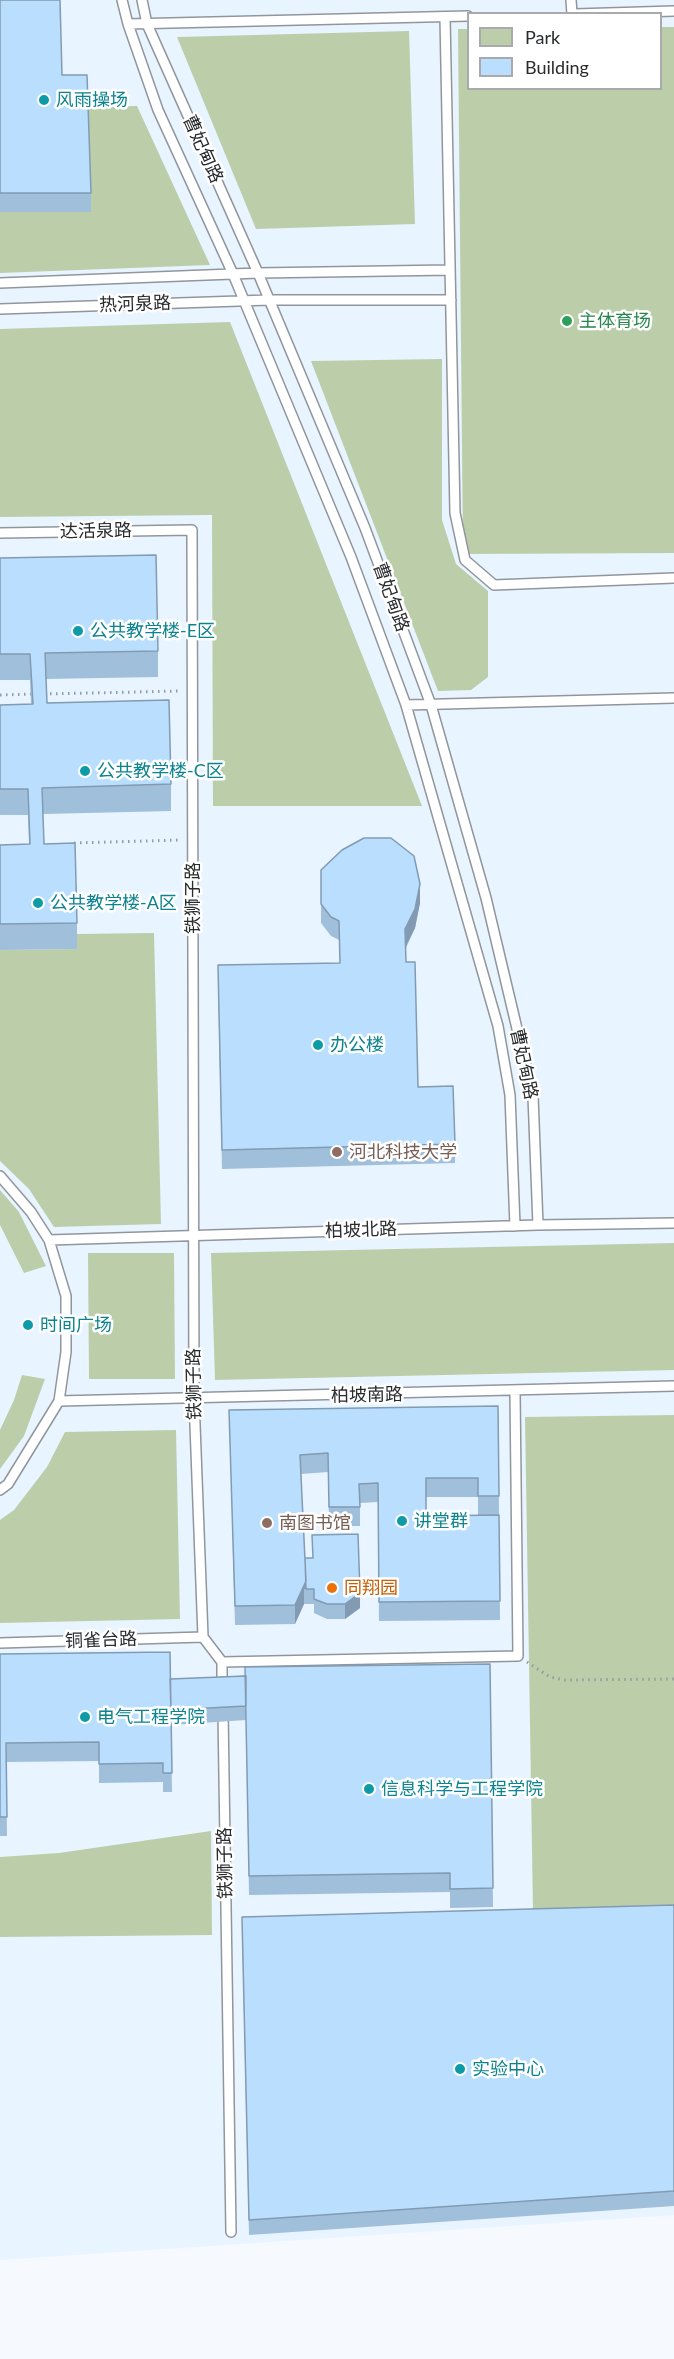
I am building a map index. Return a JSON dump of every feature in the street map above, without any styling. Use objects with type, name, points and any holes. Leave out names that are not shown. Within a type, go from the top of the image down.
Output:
[{"type":"lane","name":"曹妃甸路","points":[[122,0],[158,110],[233,274],[351,557],[406,705],[498,1026],[510,1095],[515,1226]]},
{"type":"lane","name":"曹妃甸路","points":[[142,0],[147,24],[258,273],[365,528],[431,705],[486,898],[533,1096],[538,1225]]},
{"type":"lane","points":[[640,12],[674,11]]},
{"type":"lane","points":[[128,24],[467,16]]},
{"type":"lane","points":[[445,17],[455,513],[465,560],[494,585],[674,578]]},
{"type":"lane","name":"热河泉路","points":[[0,283],[258,273],[450,270]]},
{"type":"lane","name":"热河泉路","points":[[0,309],[269,300],[451,300]]},
{"type":"lane","name":"达活泉路","points":[[0,533],[192,530]]},
{"type":"lane","name":"铁狮子路","points":[[192,530],[194,1398],[203,1636]]},
{"type":"lane","points":[[406,705],[674,698]]},
{"type":"lane","points":[[0,1176],[31,1212],[49,1240],[66,1296],[66,1352],[59,1401],[8,1484],[0,1490]]},
{"type":"lane","name":"柏坡北路","points":[[49,1240],[674,1223]]},
{"type":"lane","name":"柏坡南路","points":[[59,1401],[515,1392],[674,1386]]},
{"type":"lane","points":[[203,1636],[222,1662],[518,1656],[515,1392]]},
{"type":"lane","name":"铜雀台路","points":[[0,1643],[203,1636]]},
{"type":"lane","name":"铁狮子路","points":[[222,1662],[231,2232]]},
{"type":"path","points":[[0,694],[192,691]]},
{"type":"path","points":[[68,844],[193,840]]},
{"type":"path","points":[[518,1656],[550,1677],[565,1680],[674,1678]]},
{"type":"shaded area","name":"河北科技大学","points":[[0,0],[674,0],[674,2215],[0,2260]]},
{"type":"green space","name":"主体育场","points":[[662,27],[674,27],[674,553],[463,554],[458,29],[467,29],[467,90],[662,90]]},
{"type":"green space","points":[[409,31],[415,224],[256,229],[177,37]]},
{"type":"green space","points":[[137,106],[210,265],[0,273],[0,212],[91,212],[87,107]]},
{"type":"green space","points":[[230,322],[422,806],[213,806],[212,515],[0,517],[0,329]]},
{"type":"green space","points":[[442,359],[442,520],[456,564],[488,591],[488,677],[471,690],[438,691],[311,361]]},
{"type":"green space","points":[[154,933],[161,1224],[54,1227],[29,1189],[0,1161],[0,950],[77,949],[77,934]]},
{"type":"green space","points":[[0,1190],[19,1212],[46,1266],[24,1273],[0,1225]]},
{"type":"green space","points":[[674,1243],[674,1370],[215,1380],[211,1253]]},
{"type":"green space","points":[[88,1253],[174,1253],[175,1379],[89,1379]]},
{"type":"green space","points":[[22,1375],[45,1379],[24,1436],[0,1469],[0,1430],[14,1400]]},
{"type":"green space","points":[[674,1415],[674,1908],[533,1910],[525,1417]]},
{"type":"green space","points":[[176,1430],[180,1619],[0,1623],[0,1520],[14,1510],[47,1467],[65,1432]]},
{"type":"green space","points":[[211,1831],[212,1935],[0,1937],[0,1857],[59,1853]]},
{"type":"building","name":"风雨操场","points":[[0,0],[60,0],[62,75],[87,75],[91,193],[0,193]]},
{"type":"building","points":[[156,555],[158,651],[45,653],[47,703],[169,700],[171,784],[42,788],[44,844],[75,843],[77,923],[0,924],[0,845],[30,844],[28,789],[0,789],[0,705],[33,704],[30,654],[0,654],[0,558]]},
{"type":"building","name":"办公楼","points":[[364,838],[391,838],[414,856],[420,884],[415,909],[405,929],[406,962],[415,962],[418,1087],[453,1086],[455,1144],[222,1150],[218,965],[340,963],[339,921],[331,917],[321,904],[321,870],[342,850]]},
{"type":"building","points":[[498,1406],[499,1496],[478,1496],[478,1478],[426,1478],[426,1516],[499,1515],[500,1601],[379,1602],[378,1483],[359,1484],[360,1507],[329,1507],[328,1453],[300,1455],[306,1581],[295,1605],[235,1606],[229,1410]]},
{"type":"building","name":"同翔园","points":[[358,1534],[360,1593],[345,1604],[327,1604],[314,1599],[314,1589],[306,1589],[305,1558],[313,1558],[312,1535]]},
{"type":"building","name":"电气工程学院","points":[[170,1652],[172,1773],[163,1773],[163,1763],[99,1764],[99,1742],[6,1743],[7,1817],[0,1817],[0,1654]]},
{"type":"building","name":"信息科学与工程学院","points":[[490,1664],[493,1888],[450,1889],[450,1873],[249,1876],[245,1667]]},
{"type":"building","points":[[246,1676],[246,1706],[171,1710],[170,1679]]},
{"type":"building","name":"实验中心","points":[[674,1905],[674,2191],[249,2220],[242,1917]]},
{"type":"place","name":"风雨操场","points":[[44,100]]},
{"type":"place","name":"主体育场","points":[[567,321]]},
{"type":"place","name":"公共教学楼-E区","points":[[78,631]]},
{"type":"place","name":"公共教学楼-C区","points":[[85,771]]},
{"type":"place","name":"公共教学楼-A区","points":[[38,903]]},
{"type":"place","name":"办公楼","points":[[318,1045]]},
{"type":"place","name":"河北科技大学","points":[[337,1152]]},
{"type":"place","name":"时间广场","points":[[28,1325]]},
{"type":"place","name":"讲堂群","points":[[402,1521]]},
{"type":"place","name":"南图书馆","points":[[267,1523]]},
{"type":"place","name":"同翔园","points":[[332,1588]]},
{"type":"place","name":"电气工程学院","points":[[85,1717]]},
{"type":"place","name":"信息科学与工程学院","points":[[369,1789]]},
{"type":"place","name":"实验中心","points":[[460,2069]]}]
